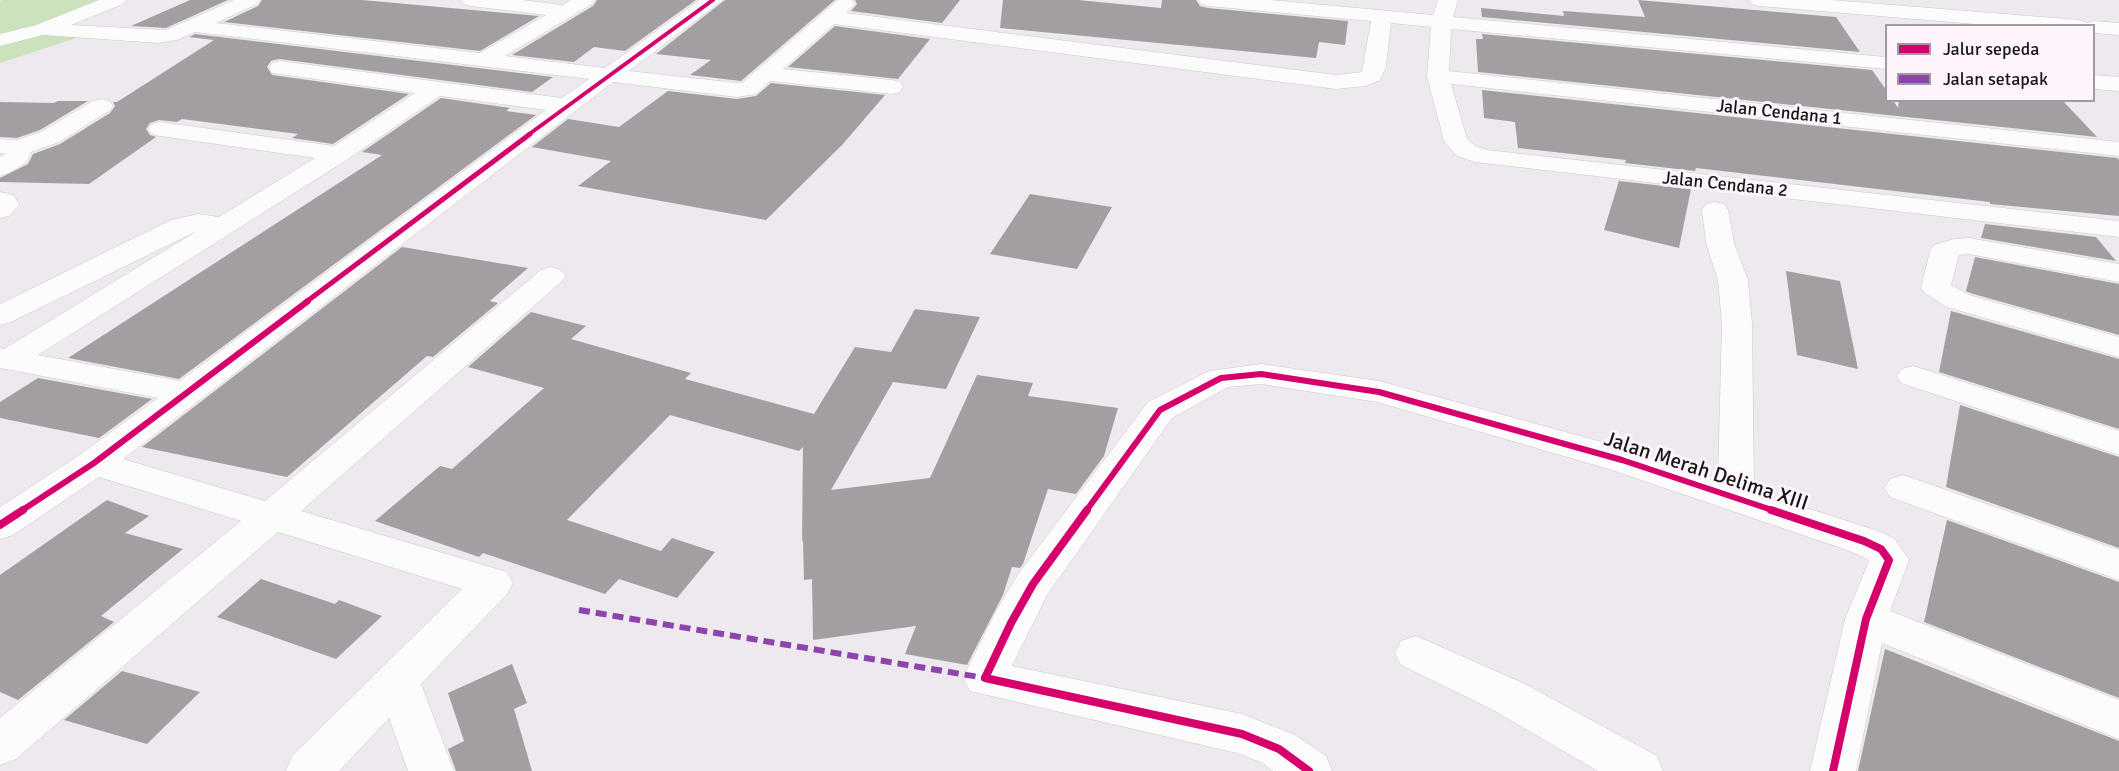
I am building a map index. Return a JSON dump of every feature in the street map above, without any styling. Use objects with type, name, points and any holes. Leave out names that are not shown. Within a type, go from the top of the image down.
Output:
[{"type":"street","points":[[0,40],[43,29],[116,0]]},
{"type":"street","points":[[43,29],[170,36],[250,0]]},
{"type":"street","points":[[471,0],[567,11]]},
{"type":"street","points":[[486,59],[585,0]]},
{"type":"street","points":[[0,525],[94,463],[566,106],[713,0]]},
{"type":"street","points":[[1208,0],[1382,16],[1412,9],[1441,22],[1880,63]]},
{"type":"street","name":"Jalan Cendana 2","points":[[1448,0],[1441,22],[1438,76],[1456,141],[1466,151],[1484,157],[2119,229]]},
{"type":"street","points":[[1760,0],[1873,9],[1934,7],[2086,21],[2119,29]]},
{"type":"street","points":[[1834,6],[1848,25]]},
{"type":"street","points":[[1873,9],[1885,24]]},
{"type":"street","points":[[191,26],[611,73],[737,90],[748,89],[837,10],[1335,82],[1366,79],[1372,75],[1382,16]]},
{"type":"street","points":[[1861,44],[1880,63]]},
{"type":"street","points":[[280,68],[566,106]]},
{"type":"street","points":[[764,74],[892,87]]},
{"type":"street","name":"Jalan Cendana 1","points":[[1438,76],[2119,149]]},
{"type":"street","points":[[2095,82],[2119,84]]},
{"type":"street","points":[[5,358],[339,154],[435,89]]},
{"type":"street","points":[[0,168],[18,157],[10,147],[50,137],[101,106]]},
{"type":"street","points":[[160,129],[339,154]]},
{"type":"street","points":[[0,200],[5,201],[6,205],[0,210]]},
{"type":"street","points":[[1714,210],[1720,243],[1734,280],[1737,324],[1736,499]]},
{"type":"street","points":[[0,316],[181,226],[199,222],[225,224]]},
{"type":"street","points":[[2119,273],[1970,246],[1954,247],[1944,251],[1936,288],[1958,301],[2119,347]]},
{"type":"street","points":[[0,745],[272,516],[551,276]]},
{"type":"street","points":[[5,358],[187,393]]},
{"type":"street","name":"Jalan Merah Delima XIII","points":[[1309,771],[1279,749],[1242,734],[985,678],[1011,623],[1033,584],[1160,410],[1221,378],[1261,374],[1379,392],[1622,460],[1864,541],[1881,549],[1889,560],[1866,619],[1833,771]]},
{"type":"street","points":[[1912,376],[2119,443]]},
{"type":"street","points":[[94,463],[493,583],[309,771]]},
{"type":"street","points":[[1903,488],[2119,565]]},
{"type":"street","points":[[1866,619],[2119,720]]},
{"type":"street","points":[[1416,653],[1509,697],[1640,771]]},
{"type":"street","points":[[398,680],[431,771]]},
{"type":"green space","points":[[116,0],[45,28],[92,33],[0,63],[0,1]]},
{"type":"building","points":[[190,0],[228,0],[166,28],[131,26]]},
{"type":"building","points":[[262,0],[362,0],[539,16],[480,51],[224,22],[258,6]]},
{"type":"building","points":[[597,0],[696,0],[625,51],[594,47],[574,62],[512,55],[593,6]]},
{"type":"building","points":[[725,0],[835,0],[741,81],[690,75],[711,60],[656,54]]},
{"type":"building","points":[[855,0],[960,0],[942,23],[851,11],[857,4]]},
{"type":"building","points":[[1003,0],[1078,0],[1161,8],[1162,0],[1196,0],[1200,6],[1208,8],[1348,21],[1345,45],[1319,42],[1316,58],[1000,28]]},
{"type":"building","points":[[1638,0],[1836,17],[1860,52],[1482,17],[1481,8],[1564,16],[1563,11],[1645,17]]},
{"type":"building","points":[[835,26],[930,39],[898,79],[788,67]]},
{"type":"building","points":[[195,34],[553,77],[532,92],[279,59],[271,61],[267,67],[272,75],[409,94],[333,144],[292,138],[298,134],[182,119],[177,122],[159,120],[150,123],[146,129],[150,135],[156,137],[89,184],[0,182],[0,178],[28,164],[33,154],[60,144],[110,113],[115,106],[113,102],[117,102],[214,40],[189,37]]},
{"type":"building","points":[[1482,34],[1872,70],[1885,88],[1885,102],[1894,102],[1898,108],[1899,102],[2064,102],[2097,137],[1478,72],[1476,39],[1483,39]]},
{"type":"building","points":[[771,83],[885,95],[843,144],[766,220],[578,186],[611,161],[532,147],[568,119],[619,127],[668,91],[737,99],[756,96]]},
{"type":"building","points":[[1482,90],[2117,158],[2119,160],[2119,216],[1990,204],[1990,202],[1696,168],[1695,171],[1625,163],[1626,160],[1518,148],[1515,122],[1484,118]]},
{"type":"building","points":[[441,98],[510,108],[506,111],[536,115],[179,379],[68,358],[382,155],[362,152]]},
{"type":"building","points":[[88,101],[40,130],[17,138],[0,137],[0,102],[54,103]]},
{"type":"building","points":[[1619,181],[1691,189],[1679,248],[1604,230]]},
{"type":"building","points":[[1030,194],[1112,207],[1077,269],[990,254]]},
{"type":"building","points":[[1985,224],[2096,237],[2116,261],[1981,238]]},
{"type":"building","points":[[402,247],[528,268],[490,301],[498,303],[433,357],[427,356],[287,477],[142,447]]},
{"type":"building","points":[[1975,257],[2119,284],[2119,335],[1966,291]]},
{"type":"building","points":[[1786,271],[1840,281],[1858,369],[1797,355]]},
{"type":"building","points":[[915,309],[980,317],[946,389],[893,382],[831,490],[930,478],[977,375],[1033,383],[1028,396],[1118,408],[1104,456],[1076,494],[1048,489],[1023,564],[1020,568],[1012,567],[1003,595],[967,665],[905,654],[916,626],[813,640],[812,579],[804,580],[803,539],[802,542],[803,447],[799,451],[670,415],[567,520],[661,551],[672,538],[715,552],[677,598],[619,579],[605,594],[483,553],[479,557],[375,521],[440,466],[452,469],[544,388],[468,367],[531,312],[586,326],[571,339],[691,373],[685,379],[814,414],[855,347],[891,352]]},
{"type":"building","points":[[1951,311],[2119,359],[2119,429],[1939,372]]},
{"type":"building","points":[[38,378],[152,399],[99,438],[0,418],[0,402]]},
{"type":"building","points":[[1960,405],[2119,457],[2119,548],[1946,487]]},
{"type":"building","points":[[107,500],[149,516],[125,533],[183,549],[101,616],[114,622],[18,700],[0,692],[0,575]]},
{"type":"building","points":[[1947,520],[2119,582],[2119,698],[1924,622]]},
{"type":"building","points":[[261,579],[335,604],[339,600],[382,616],[336,659],[217,617]]},
{"type":"building","points":[[1885,649],[2119,741],[2119,771],[1858,771]]},
{"type":"building","points":[[512,664],[527,703],[514,709],[532,771],[456,771],[448,749],[464,741],[448,693]]},
{"type":"building","points":[[122,671],[200,692],[147,744],[64,720]]},
{"type":"marked path","points":[[579,610],[985,678]]},
{"type":"cycle path","points":[[0,525],[94,463],[566,106],[713,0]]},
{"type":"cycle path","points":[[1309,771],[1279,749],[1242,734],[985,678],[1011,623],[1033,584],[1160,410],[1221,378],[1261,374],[1379,392],[1622,460],[1864,541],[1881,549],[1889,560],[1866,619],[1833,771]]}]
